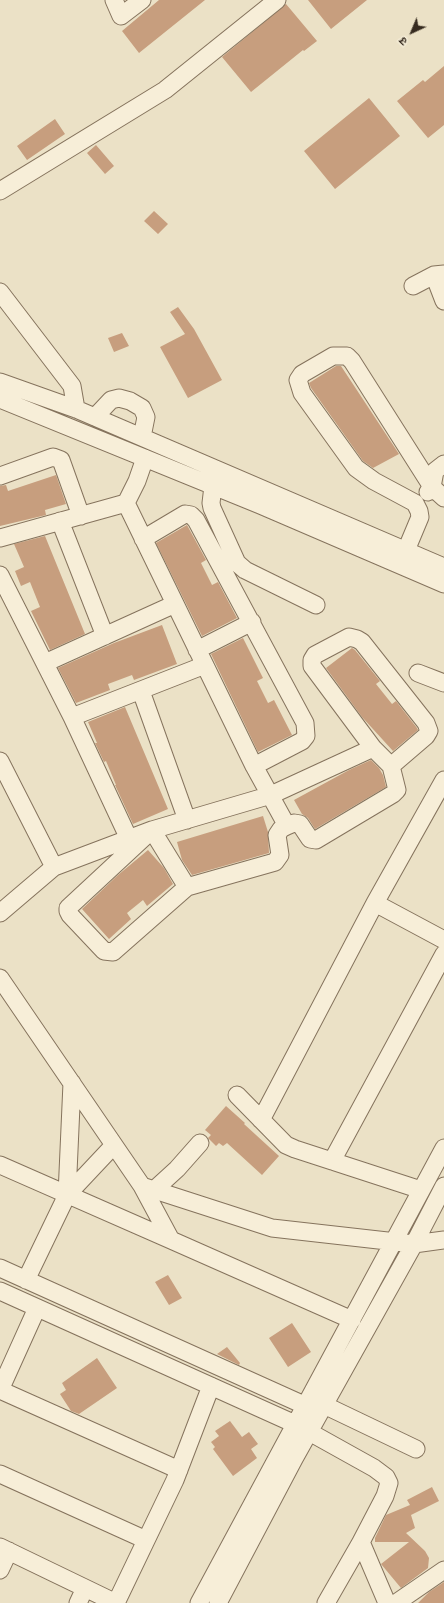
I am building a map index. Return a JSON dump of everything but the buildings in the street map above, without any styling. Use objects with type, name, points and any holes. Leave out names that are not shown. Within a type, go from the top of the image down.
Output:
[{"type":"street","points":[[114,0],[122,16],[142,0]]},
{"type":"street","points":[[0,191],[165,90],[256,7],[277,0]]},
{"type":"street","points":[[413,286],[439,274],[444,301]]},
{"type":"street","points":[[0,292],[72,386],[76,409]]},
{"type":"street","points":[[404,558],[420,517],[420,511],[415,503],[374,481],[356,468],[302,393],[298,380],[302,374],[333,356],[347,356],[352,361],[438,492]]},
{"type":"street","points":[[0,382],[76,409],[142,437],[404,558],[444,584]]},
{"type":"street","points":[[95,417],[111,400],[118,398],[130,401],[142,408],[146,417],[142,437]]},
{"type":"street","points":[[0,399],[213,486],[404,558],[444,567]]},
{"type":"street","points":[[0,476],[53,457],[61,460],[81,516]]},
{"type":"street","points":[[0,538],[126,503],[137,481],[145,458]]},
{"type":"street","points":[[438,492],[435,471],[444,464]]},
{"type":"street","points":[[213,486],[211,503],[212,508],[237,563],[244,570],[316,605]]},
{"type":"street","points":[[416,506],[438,492]]},
{"type":"street","points":[[126,503],[142,539],[254,766],[287,826]]},
{"type":"street","points":[[142,539],[185,514],[196,520],[252,622],[305,724],[306,736],[302,741],[254,766]]},
{"type":"street","points":[[60,521],[105,636]]},
{"type":"street","points":[[0,575],[72,717],[129,839]]},
{"type":"street","points":[[45,663],[175,604]]},
{"type":"street","points":[[197,650],[252,622]]},
{"type":"street","points":[[152,830],[68,908],[70,915],[104,952],[113,952],[187,887],[275,862],[280,855],[277,835],[281,829],[294,822],[300,824],[310,839],[316,840],[393,794],[397,786],[392,766],[373,748],[312,666],[312,660],[315,655],[349,637],[362,642],[426,723],[429,731],[426,736],[392,766]]},
{"type":"street","points":[[72,717],[205,665]]},
{"type":"street","points":[[418,673],[444,684]]},
{"type":"street","points":[[141,691],[187,820]]},
{"type":"street","points":[[0,913],[54,867],[152,830],[271,796],[373,748]]},
{"type":"street","points":[[0,761],[54,867]]},
{"type":"street","points":[[261,1120],[375,903],[444,780]]},
{"type":"street","points":[[152,830],[187,887]]},
{"type":"street","points":[[375,903],[444,940]]},
{"type":"street","points":[[332,1161],[444,954]]},
{"type":"street","points":[[0,978],[114,1144],[148,1188],[171,1240]]},
{"type":"street","points":[[67,1195],[72,1083]]},
{"type":"street","points":[[237,1095],[286,1145],[422,1190]]},
{"type":"street","points":[[148,1188],[177,1169],[200,1143]]},
{"type":"street","points":[[26,1280],[67,1195],[114,1144]]},
{"type":"street","points":[[316,1407],[352,1320],[444,1148]]},
{"type":"street","points":[[0,1165],[352,1320]]},
{"type":"street","points":[[199,1603],[302,1428],[414,1244],[444,1186]]},
{"type":"street","points":[[148,1188],[272,1228],[414,1244],[444,1240]]},
{"type":"street","points":[[0,1268],[316,1407],[416,1449]]},
{"type":"street","points":[[0,1291],[302,1428],[374,1468],[386,1477],[389,1483],[385,1496],[326,1603]]},
{"type":"street","points":[[37,1308],[0,1390],[179,1470]]},
{"type":"street","points":[[0,1570],[4,1549],[116,1603],[179,1470],[211,1386]]},
{"type":"street","points":[[218,1603],[302,1428]]},
{"type":"street","points":[[0,1474],[146,1540]]},
{"type":"street","points":[[361,1542],[397,1602],[444,1570]]},
{"type":"street","points":[[78,1603],[85,1588]]}]
